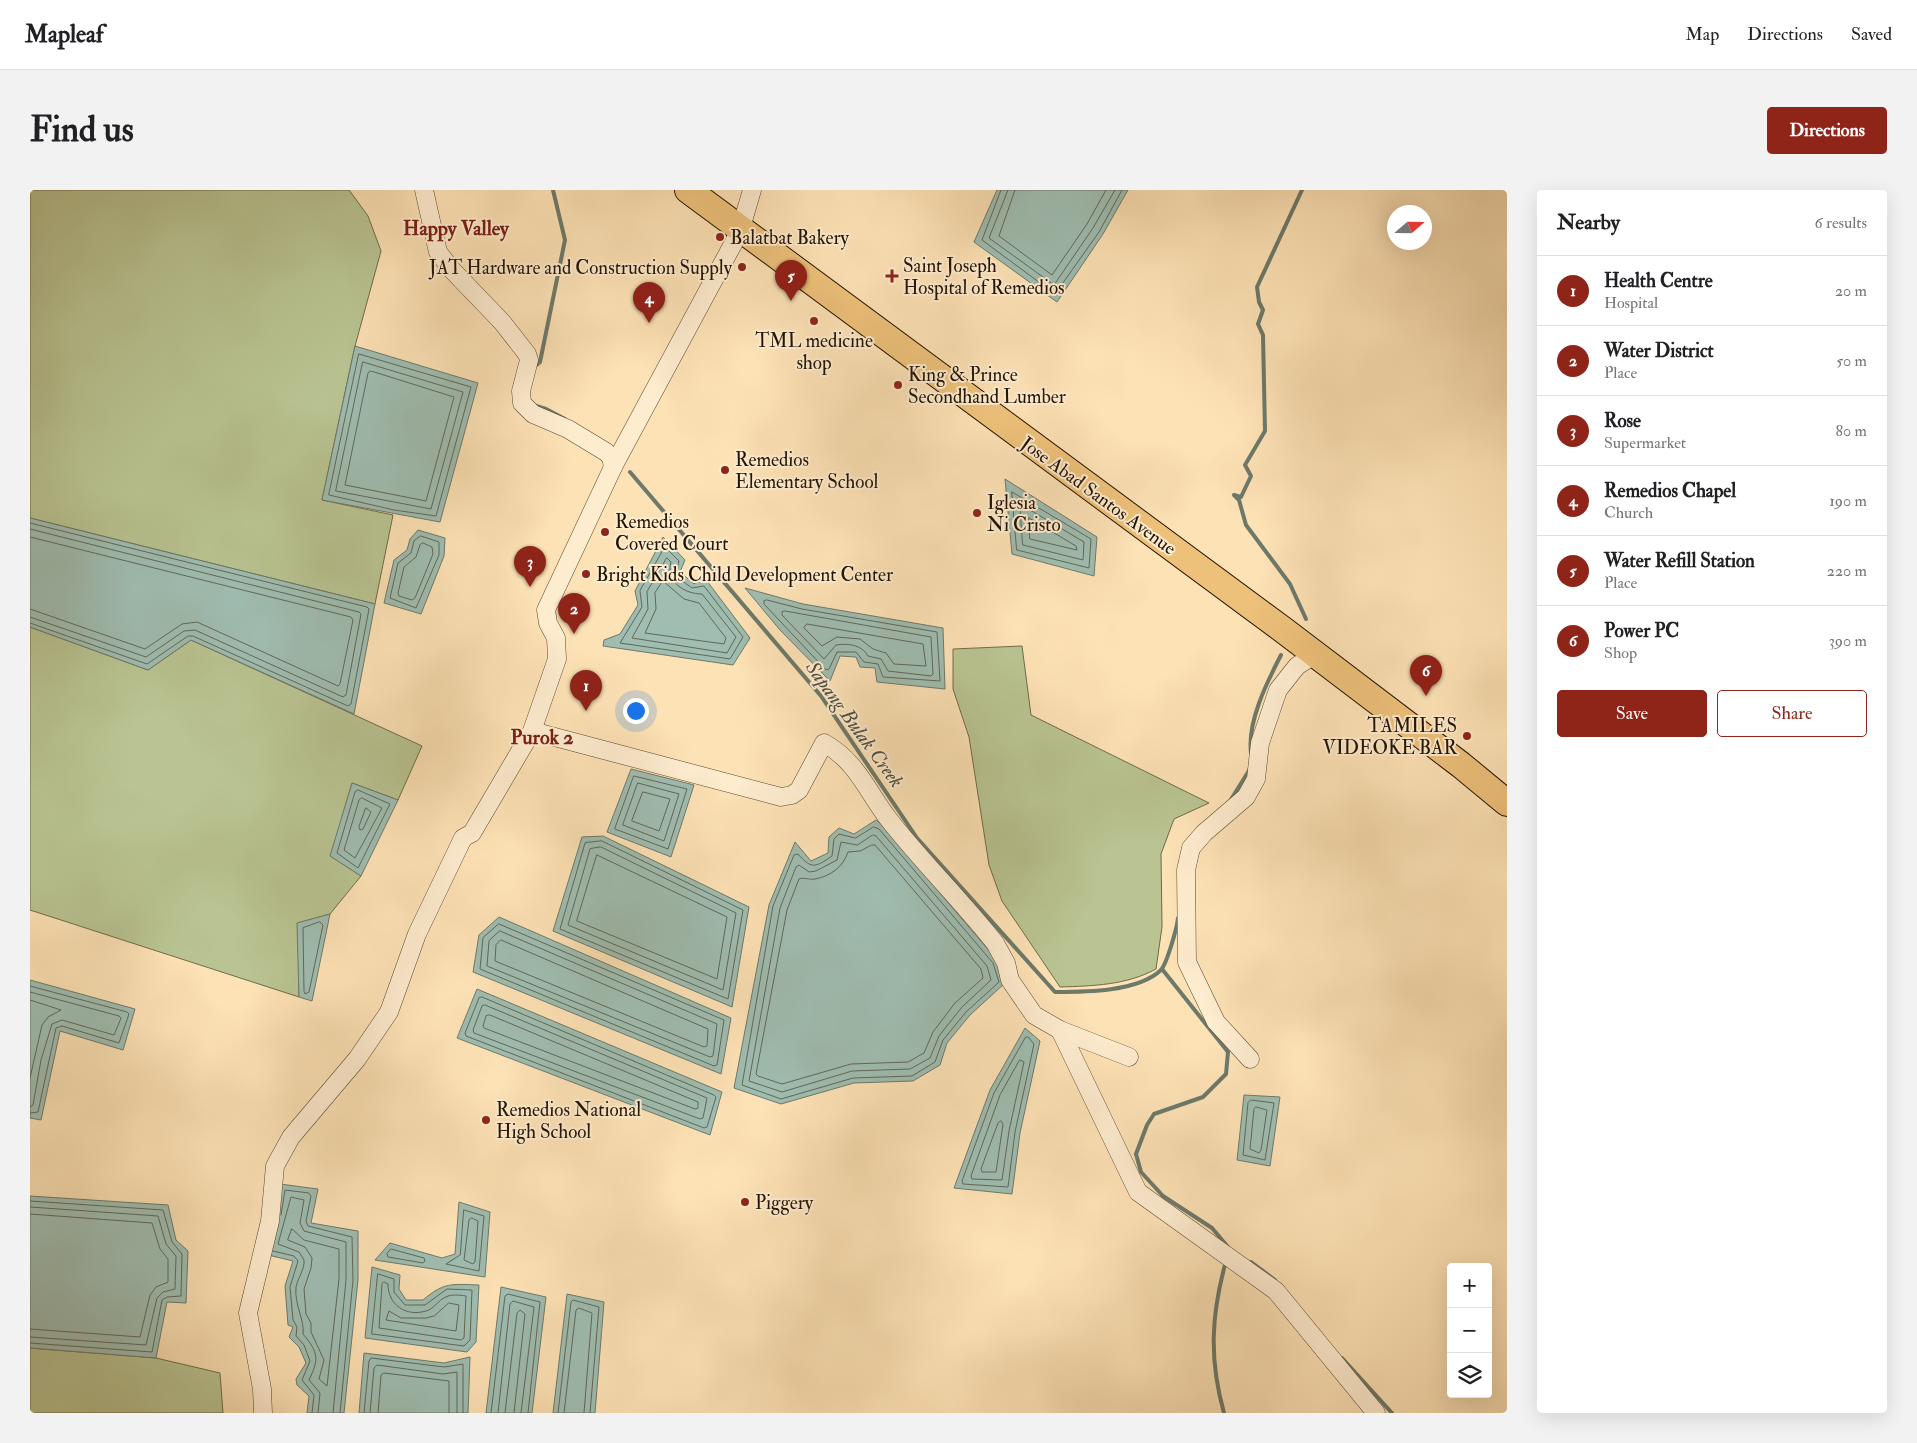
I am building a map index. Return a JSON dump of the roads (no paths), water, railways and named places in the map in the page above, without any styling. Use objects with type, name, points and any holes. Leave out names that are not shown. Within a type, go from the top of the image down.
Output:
[{"type":"highway","name":"Jose Abad Santos Avenue","points":[[688,190],[740,231],[1461,765],[1507,803]]},
{"type":"street","points":[[424,190],[438,252],[452,270],[502,322],[527,354],[529,360],[521,391],[522,403],[533,414],[568,429],[606,452],[611,457],[613,467]]},
{"type":"street","points":[[263,1413],[262,1389],[248,1313],[270,1221],[275,1166],[291,1137],[357,1059],[389,1012],[417,934],[463,838],[472,833],[532,731],[558,651],[546,610],[613,467],[740,231],[752,190]]},
{"type":"street","points":[[1250,1059],[1216,1022],[1187,962],[1186,870],[1191,848],[1204,833],[1246,797],[1256,779],[1260,742],[1278,690],[1297,666],[1314,655]]},
{"type":"street","points":[[532,731],[781,797],[792,795],[799,790],[824,743],[840,752],[871,790],[889,820],[995,943],[1006,963],[1010,980],[1034,1015],[1060,1030],[1129,1057]]},
{"type":"street","points":[[1060,1030],[1138,1192],[1276,1291],[1376,1413]]},
{"type":"water","points":[[997,190],[1128,190],[1103,234],[1057,302],[974,242]]},
{"type":"water","points":[[355,346],[478,383],[440,522],[322,500]]},
{"type":"water","points":[[1005,479],[1097,537],[1094,576],[1012,554]]},
{"type":"water","points":[[30,518],[375,604],[354,714],[191,640],[148,670],[30,627]]},
{"type":"water","points":[[418,530],[445,538],[444,556],[421,614],[384,603],[394,560],[407,550],[410,539]]},
{"type":"water","points":[[663,537],[685,560],[680,572],[694,584],[704,577],[750,638],[733,665],[603,646],[604,640],[620,634],[638,605],[635,591]]},
{"type":"water","points":[[745,588],[803,604],[943,628],[945,689],[877,682],[875,668],[860,667],[856,657],[840,656],[830,681],[780,630]]},
{"type":"water","points":[[631,769],[694,785],[671,857],[607,832]]},
{"type":"water","points":[[352,783],[398,800],[361,876],[330,856]]},
{"type":"water","points":[[876,820],[997,960],[1005,983],[970,1015],[947,1043],[940,1065],[913,1081],[854,1083],[781,1104],[734,1088],[769,905],[795,842],[811,861],[828,853],[829,837],[839,828],[854,834]]},
{"type":"water","points":[[603,836],[749,907],[732,1007],[553,931],[582,837]]},
{"type":"water","points":[[330,914],[312,1001],[299,997],[297,923]]},
{"type":"water","points":[[499,917],[731,1018],[721,1074],[473,972],[479,935]]},
{"type":"water","points":[[30,980],[135,1009],[123,1050],[60,1031],[41,1120],[30,1118]]},
{"type":"water","points":[[477,989],[722,1092],[710,1135],[457,1038]]},
{"type":"water","points":[[1025,1028],[1040,1041],[1020,1133],[1012,1194],[954,1188],[990,1090]]},
{"type":"water","points":[[1244,1095],[1280,1097],[1270,1166],[1237,1160]]},
{"type":"water","points":[[280,1184],[318,1189],[311,1223],[358,1231],[358,1280],[344,1413],[307,1413],[309,1396],[297,1385],[296,1379],[306,1363],[299,1347],[289,1337],[293,1327],[288,1325],[285,1286],[293,1261],[264,1254]]},
{"type":"water","points":[[30,1196],[168,1205],[176,1240],[188,1251],[186,1303],[167,1302],[156,1358],[30,1348]]},
{"type":"water","points":[[459,1202],[490,1212],[485,1277],[375,1260],[390,1243],[442,1258],[455,1254]]},
{"type":"water","points":[[372,1267],[400,1275],[399,1289],[406,1300],[423,1300],[430,1294],[449,1285],[479,1285],[476,1342],[467,1352],[365,1338]]},
{"type":"water","points":[[501,1287],[546,1297],[532,1413],[486,1413]]},
{"type":"water","points":[[567,1294],[604,1302],[595,1413],[553,1413]]},
{"type":"water","points":[[364,1353],[444,1363],[470,1357],[468,1413],[359,1413]]},
{"type":"waterway","name":"Sapang Bulak Creek","points":[[533,368],[540,362],[565,240],[553,190]]},
{"type":"waterway","points":[[1302,190],[1257,287],[1259,302],[1263,310],[1258,324],[1263,335],[1265,431],[1245,465],[1251,476],[1241,497],[1234,495],[1239,500],[1246,525],[1290,584],[1306,619]]},
{"type":"waterway","name":"Sapang Bulak Creek","points":[[533,405],[546,409],[565,419]]},
{"type":"waterway","name":"Sapang Bulak Creek","points":[[630,472],[821,696],[917,838],[1055,992],[1081,992],[1125,987],[1151,977],[1161,970],[1166,960],[1178,918]]},
{"type":"waterway","points":[[1251,753],[1252,728],[1255,715],[1264,690],[1281,655]]},
{"type":"waterway","points":[[1230,801],[1250,769]]},
{"type":"waterway","points":[[1162,969],[1228,1052],[1226,1074],[1203,1097],[1154,1114],[1147,1125],[1136,1154],[1141,1172],[1163,1196],[1212,1228],[1228,1247]]},
{"type":"waterway","points":[[1224,1413],[1216,1374],[1214,1337],[1217,1300],[1226,1261]]},
{"type":"waterway","points":[[1251,1262],[1275,1280]]},
{"type":"waterway","points":[[1342,1358],[1392,1413]]},
{"type":"place","name":"Balatbat Bakery","points":[[720,237]]},
{"type":"place","name":"JAT Hardware and Construction Supply","points":[[742,267]]},
{"type":"place","name":"Saint Joseph Hospital of Remedios","points":[[892,276]]},
{"type":"place","name":"Water Refill Station","points":[[791,301]]},
{"type":"place","name":"TML medicine shop","points":[[814,321]]},
{"type":"place","name":"Remedios Chapel","points":[[649,323]]},
{"type":"place","name":"King & Prince Secondhand Lumber","points":[[898,385]]},
{"type":"place","name":"Remedios Elementary School","points":[[725,470]]},
{"type":"place","name":"Iglesia Ni Cristo","points":[[977,513]]},
{"type":"place","name":"Remedios Covered Court","points":[[605,532]]},
{"type":"place","name":"Bright Kids Child Development Center","points":[[586,574]]},
{"type":"place","name":"Rose","points":[[530,587]]},
{"type":"place","name":"Water District","points":[[574,634]]},
{"type":"place","name":"Power PC","points":[[1426,696]]},
{"type":"place","name":"Health Centre","points":[[586,711]]},
{"type":"place","name":"TAMILES VIDEOKE BAR","points":[[1467,736]]},
{"type":"place","name":"Remedios National High School","points":[[486,1120]]},
{"type":"place","name":"Piggery","points":[[745,1202]]},
{"type":"district","name":"Happy Valley","points":[[456,228]]},
{"type":"district","name":"Purok 2","points":[[542,737]]}]
